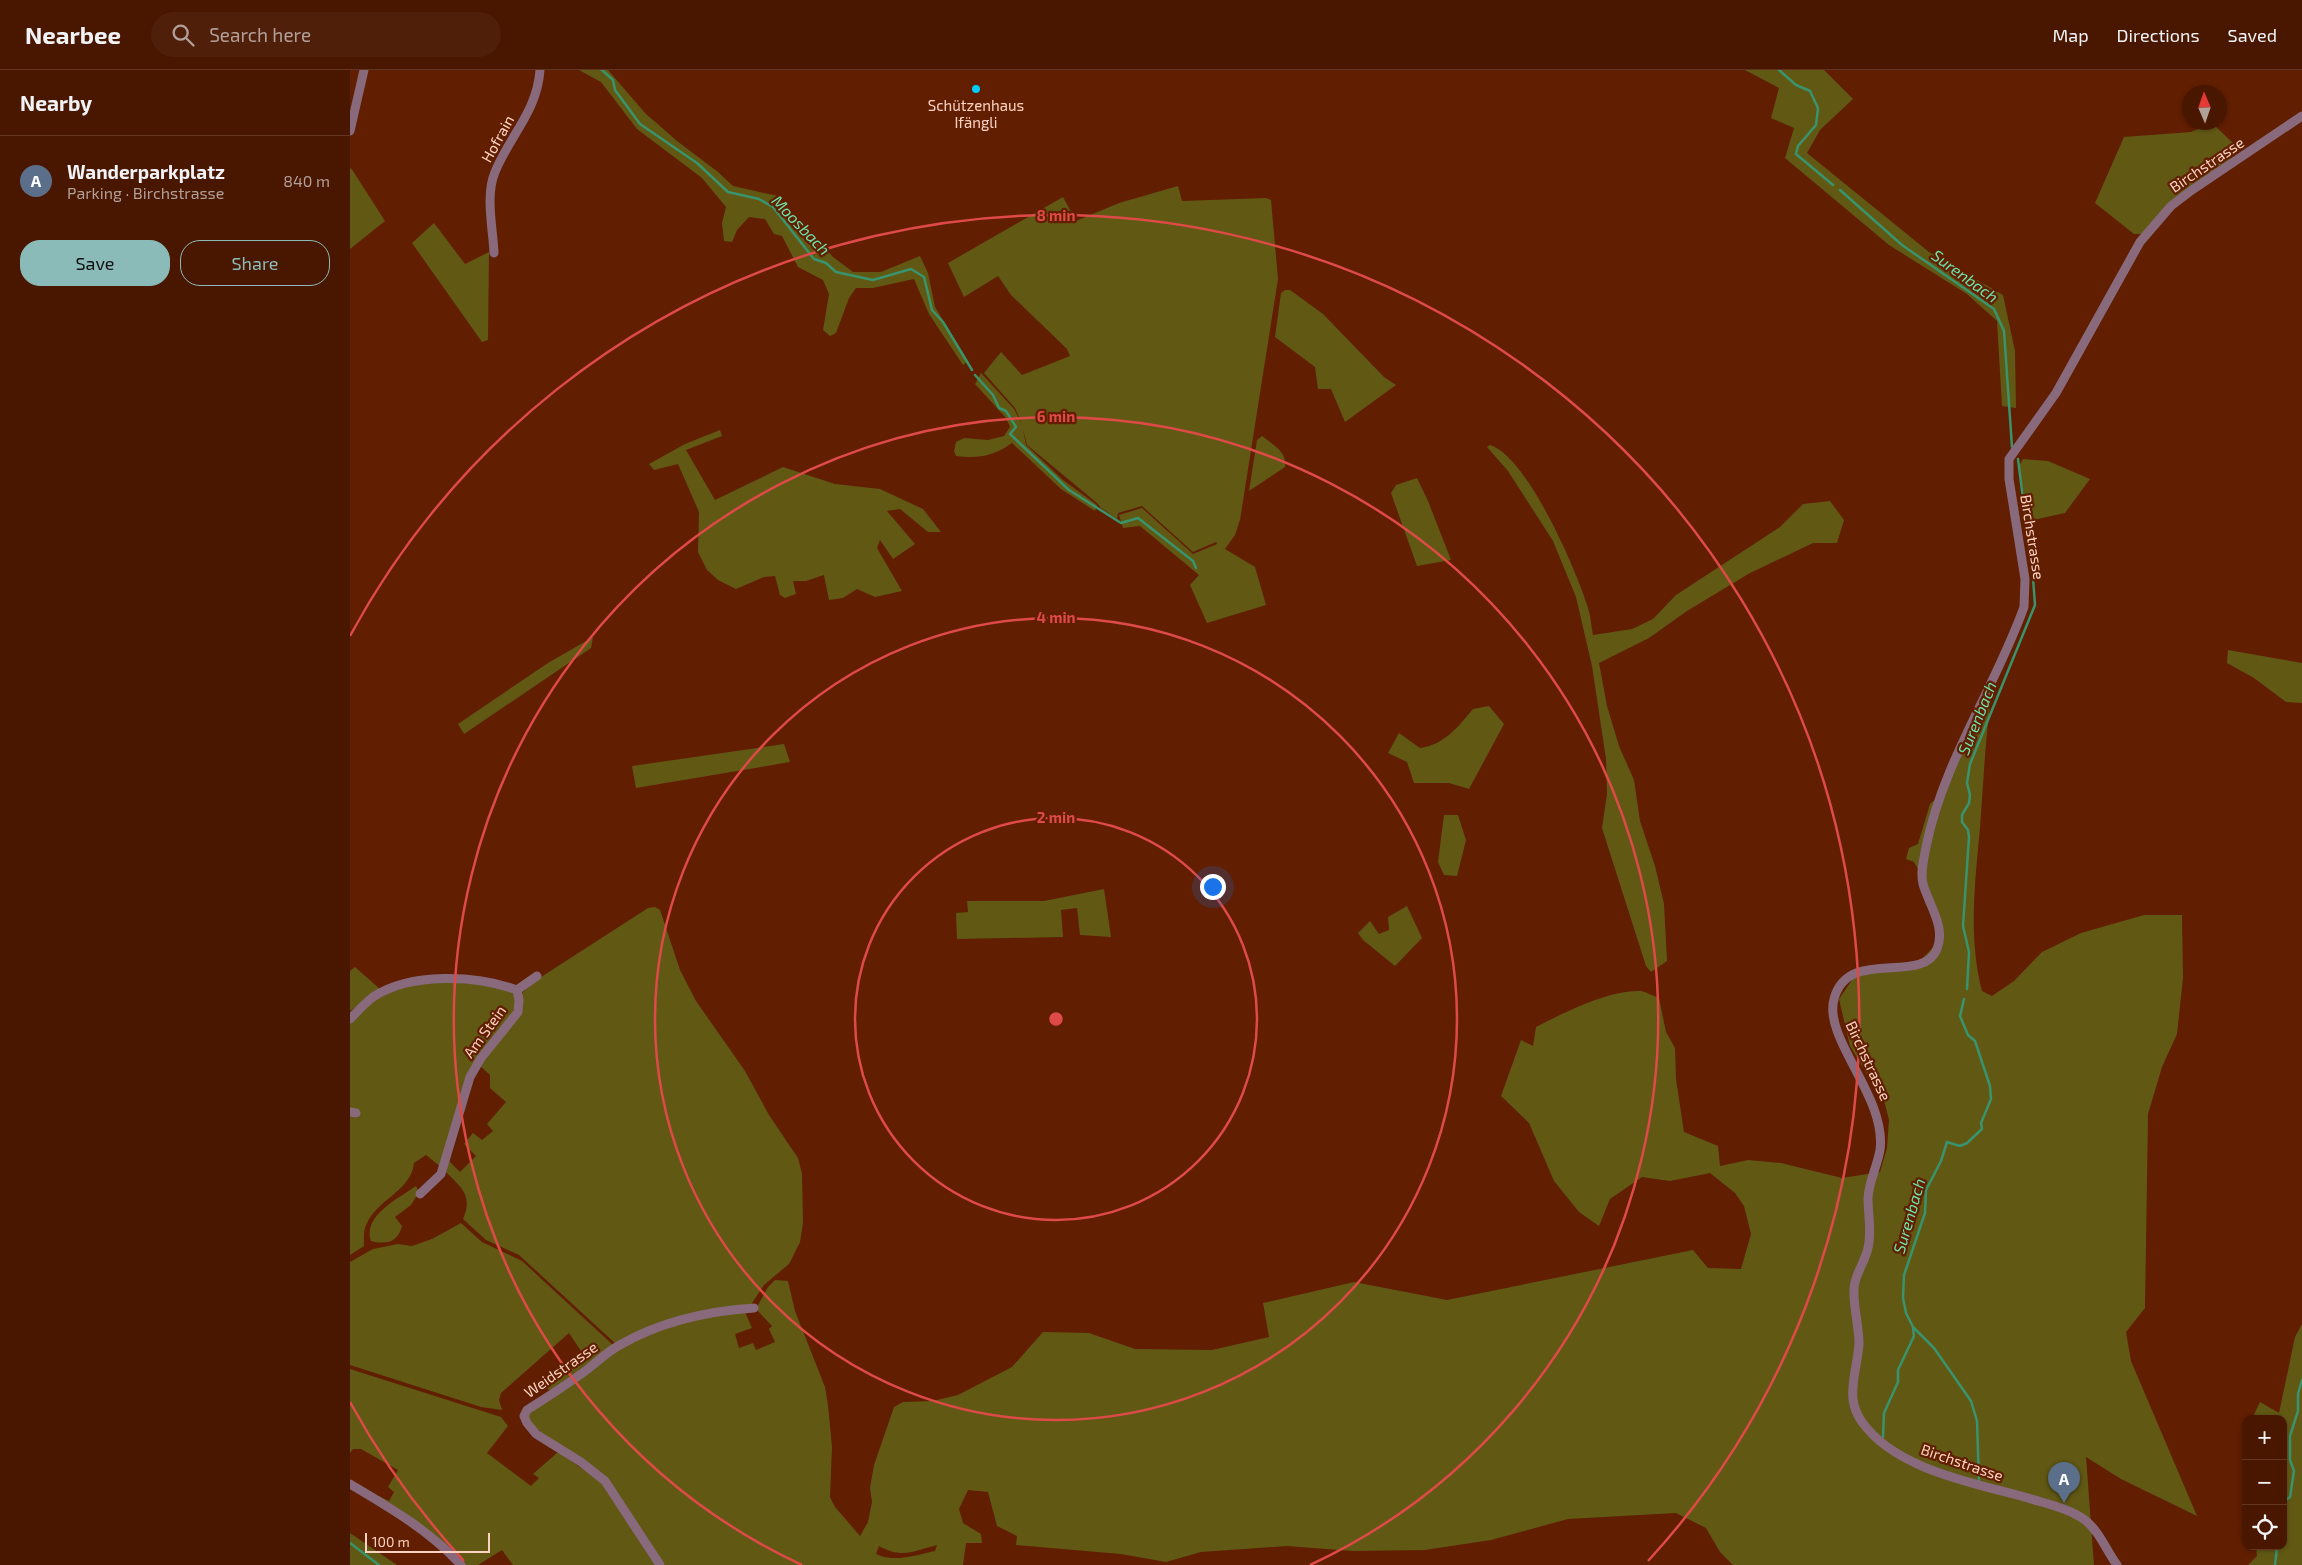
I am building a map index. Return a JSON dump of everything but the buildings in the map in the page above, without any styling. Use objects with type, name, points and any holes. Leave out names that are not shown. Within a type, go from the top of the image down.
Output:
[{"type":"street","points":[[350,132],[364,70]]},
{"type":"street","name":"Hofrain","points":[[494,253],[491,197],[494,173],[534,102],[539,88],[540,70]]},
{"type":"street","name":"Birchstrasse","points":[[2117,1565],[2106,1550],[2097,1531],[2081,1517],[2059,1507],[1968,1481],[1912,1461],[1880,1442],[1858,1416],[1853,1394],[1858,1344],[1854,1288],[1868,1249],[1869,1192],[1878,1158],[1880,1133],[1874,1106],[1836,1025],[1833,1003],[1839,987],[1854,975],[1870,969],[1921,964],[1931,958],[1938,948],[1939,927],[1924,885],[1922,872],[1934,811],[2024,607],[2025,579],[2009,478],[2009,459],[2056,393],[2140,242],[2171,206],[2302,116]]},
{"type":"street","points":[[517,990],[537,976]]},
{"type":"street","name":"Am Stein","points":[[350,1019],[373,998],[397,986],[424,981],[479,980],[517,990],[519,1000],[518,1012],[481,1058],[470,1077],[441,1174],[420,1194]]},
{"type":"street","name":"Weidstrasse","points":[[660,1565],[605,1481],[581,1462],[536,1434],[524,1416],[527,1410],[577,1377],[617,1347],[633,1338],[712,1312],[754,1308]]},
{"type":"street","points":[[350,1484],[420,1529],[441,1545],[461,1565]]},
{"type":"shaded area","points":[[579,70],[608,70],[645,113],[733,186],[778,196],[833,257],[853,272],[881,272],[920,256],[928,273],[935,307],[968,361],[963,365],[929,314],[914,279],[873,288],[856,288],[849,298],[836,333],[830,336],[823,330],[829,294],[823,280],[798,267],[782,236],[774,234],[765,219],[749,217],[737,230],[732,242],[724,241],[722,223],[726,207],[702,178],[637,129],[601,82]]},
{"type":"shaded area","points":[[1745,70],[1824,70],[1853,99],[1820,130],[1807,153],[1929,252],[2003,295],[2015,351],[2016,408],[2002,406],[1997,321],[1967,294],[1889,245],[1785,158],[1794,128],[1771,118],[1779,88]]},
{"type":"shaded area","points":[[2196,130],[2219,130],[2234,144],[2229,164],[2143,234],[2134,234],[2095,203],[2124,137],[2191,132]]},
{"type":"shaded area","points":[[350,169],[385,221],[350,249]]},
{"type":"shaded area","points":[[1178,186],[1182,201],[1266,198],[1271,200],[1278,279],[1240,520],[1235,535],[1225,549],[1255,567],[1266,605],[1207,623],[1190,585],[1199,575],[1140,526],[1123,528],[1119,515],[1142,508],[1193,554],[1217,544],[1216,542],[1193,552],[1142,506],[1118,513],[1117,519],[1101,508],[1027,445],[1023,429],[1026,445],[1063,480],[1097,505],[1095,511],[1061,489],[1012,443],[992,454],[979,457],[956,456],[954,451],[956,442],[964,438],[988,440],[1004,436],[1010,427],[1006,418],[975,384],[981,373],[1014,409],[1022,424],[1015,408],[984,373],[1001,352],[1022,375],[1070,356],[1067,349],[1011,295],[998,276],[964,297],[948,263],[1063,197],[1076,221],[1119,203]]},
{"type":"shaded area","points":[[434,223],[465,264],[489,252],[488,340],[482,342],[412,243]]},
{"type":"shaded area","points":[[1285,290],[1290,290],[1323,314],[1384,377],[1396,385],[1345,422],[1331,389],[1318,389],[1315,367],[1275,337],[1281,293]]},
{"type":"shaded area","points":[[720,430],[722,436],[686,450],[715,500],[783,467],[835,484],[880,489],[923,509],[941,532],[928,532],[900,509],[887,511],[915,544],[893,559],[880,540],[877,548],[902,591],[875,597],[857,589],[843,598],[829,600],[824,575],[806,581],[793,581],[796,594],[785,598],[780,595],[775,576],[764,577],[736,589],[718,580],[707,570],[698,552],[699,512],[678,464],[654,470],[649,464],[685,444]]},
{"type":"shaded area","points":[[1262,436],[1282,453],[1285,467],[1249,491],[1257,440]]},
{"type":"shaded area","points":[[1490,445],[1504,454],[1519,470],[1549,517],[1582,591],[1589,611],[1593,635],[1632,629],[1653,619],[1676,595],[1780,527],[1803,504],[1830,501],[1844,520],[1837,543],[1813,543],[1750,573],[1687,611],[1649,638],[1599,663],[1607,706],[1619,746],[1634,780],[1640,821],[1655,866],[1664,904],[1667,961],[1651,972],[1646,966],[1602,828],[1607,794],[1606,759],[1592,666],[1576,597],[1553,541],[1508,471],[1487,447]]},
{"type":"shaded area","points":[[2023,459],[2048,461],[2090,479],[2065,513],[2028,521],[2019,466]]},
{"type":"shaded area","points":[[1417,478],[1451,560],[1417,566],[1391,493],[1396,485]]},
{"type":"shaded area","points":[[593,637],[591,648],[464,734],[458,724],[548,663]]},
{"type":"shaded area","points":[[2228,650],[2302,663],[2302,703],[2286,702],[2254,678],[2227,663]]},
{"type":"shaded area","points":[[1983,705],[1990,705],[1974,910],[1975,950],[1982,991],[1992,996],[2014,981],[2042,952],[2081,933],[2144,915],[2182,915],[2183,978],[2177,1034],[2162,1067],[2148,1114],[2145,1308],[2126,1332],[2131,1361],[2197,1516],[2121,1479],[2086,1457],[2094,1565],[1733,1565],[1720,1552],[1706,1528],[1676,1513],[1568,1519],[1491,1540],[1425,1550],[1353,1551],[1287,1546],[1201,1552],[1166,1562],[1121,1554],[1016,1545],[1017,1536],[997,1526],[988,1492],[968,1490],[959,1509],[963,1523],[981,1534],[982,1543],[966,1543],[963,1565],[663,1565],[605,1480],[529,1423],[528,1415],[532,1410],[583,1372],[623,1346],[662,1329],[704,1317],[744,1310],[752,1328],[735,1334],[739,1348],[753,1343],[756,1350],[775,1342],[769,1329],[772,1326],[756,1309],[768,1287],[775,1280],[788,1281],[795,1311],[825,1387],[832,1447],[830,1497],[835,1507],[860,1536],[868,1522],[872,1502],[870,1488],[874,1465],[894,1407],[903,1402],[933,1401],[958,1395],[1012,1367],[1043,1332],[1089,1333],[1135,1349],[1212,1350],[1269,1337],[1263,1303],[1354,1282],[1447,1300],[1693,1250],[1708,1268],[1741,1269],[1751,1234],[1744,1206],[1735,1193],[1710,1173],[1670,1181],[1642,1177],[1610,1199],[1599,1226],[1579,1212],[1554,1181],[1529,1123],[1501,1096],[1521,1040],[1533,1046],[1536,1027],[1587,1003],[1629,991],[1645,992],[1659,998],[1666,1032],[1675,1048],[1676,1079],[1684,1132],[1718,1146],[1720,1166],[1748,1160],[1781,1163],[1842,1178],[1880,1172],[1887,1148],[1889,1120],[1883,1096],[1868,1076],[1850,1046],[1839,999],[1856,974],[1919,962],[1937,943],[1941,920],[1928,887],[1914,862],[1906,859],[1909,848],[1918,844],[1930,804],[1943,793]],"holes":[[[937,1545],[935,1551],[898,1558],[883,1557],[876,1554],[879,1546],[895,1552],[908,1553]]]},
{"type":"shaded area","points":[[1489,706],[1504,724],[1469,789],[1449,783],[1414,783],[1407,762],[1388,753],[1399,733],[1420,748],[1429,746],[1450,734],[1473,709]]},
{"type":"shaded area","points":[[784,744],[790,762],[636,788],[632,766]]},
{"type":"shaded area","points":[[1444,815],[1458,815],[1466,840],[1457,876],[1444,875],[1438,862]]},
{"type":"shaded area","points":[[1104,889],[1111,937],[1080,935],[1077,908],[1061,910],[1063,937],[957,939],[956,913],[968,912],[967,901],[1044,901]]},
{"type":"shaded area","points":[[1407,906],[1422,938],[1395,966],[1363,940],[1358,933],[1370,921],[1379,934],[1389,930],[1388,917]]},
{"type":"shaded area","points":[[655,907],[660,910],[680,970],[696,1001],[745,1071],[769,1115],[798,1158],[802,1174],[803,1223],[800,1242],[789,1264],[764,1285],[750,1306],[726,1308],[616,1344],[519,1255],[486,1240],[463,1219],[467,1204],[466,1198],[461,1188],[446,1172],[449,1161],[460,1172],[476,1156],[464,1144],[473,1133],[482,1140],[493,1131],[487,1124],[506,1102],[490,1088],[490,1075],[479,1065],[505,1033],[523,992],[538,979],[648,908]]},
{"type":"shaded area","points":[[355,967],[381,990],[350,1011],[350,971]]},
{"type":"shaded area","points":[[430,982],[487,984],[513,993],[516,1000],[513,1013],[482,1051],[441,1167],[426,1155],[414,1163],[412,1173],[407,1181],[379,1207],[367,1223],[364,1231],[364,1246],[350,1255],[350,1116],[358,1118],[360,1112],[350,1109],[350,1021],[386,994]]},
{"type":"shaded area","points":[[416,1186],[419,1192],[411,1205],[395,1217],[402,1226],[398,1236],[391,1241],[382,1243],[371,1241],[370,1232],[377,1216],[392,1202]]},
{"type":"shaded area","points":[[461,1223],[482,1242],[522,1261],[613,1345],[550,1391],[546,1387],[585,1357],[569,1333],[501,1393],[499,1400],[502,1410],[481,1407],[350,1365],[350,1262],[373,1249],[398,1244],[412,1246],[432,1239]]},
{"type":"shaded area","points":[[2302,1324],[2302,1565],[2248,1565],[2257,1556],[2256,1550],[2287,1550],[2287,1415],[2254,1415],[2260,1402],[2279,1413],[2295,1337]]},
{"type":"shaded area","points":[[350,1369],[501,1417],[508,1426],[487,1453],[531,1486],[539,1478],[533,1474],[558,1452],[600,1481],[655,1565],[513,1565],[502,1550],[478,1565],[463,1565],[379,1499],[379,1496],[389,1501],[394,1492],[388,1487],[398,1470],[361,1449],[353,1449],[350,1453]]},
{"type":"shaded area","points":[[350,1533],[397,1565],[350,1565]]},
{"type":"waterway","name":"Moosbach","points":[[602,70],[613,80],[615,90],[640,124],[697,163],[728,192],[759,199],[773,207],[814,259],[826,263],[836,272],[873,280],[911,269],[924,277],[932,310],[943,322],[972,370]]},
{"type":"waterway","name":"Surenbach","points":[[1779,70],[1796,85],[1810,91],[1818,108],[1816,125],[1798,146],[1796,154],[1833,185]]},
{"type":"waterway","name":"Surenbach","points":[[1840,190],[1902,245],[1994,309],[2004,331],[2012,447]]},
{"type":"waterway","name":"Moosbach","points":[[975,375],[993,395],[999,408],[1006,411],[1016,427],[1010,434],[1069,490],[1121,523],[1138,518],[1193,561],[1196,568]]},
{"type":"waterway","name":"Surenbach","points":[[1967,989],[1969,952],[1963,926],[1969,837],[1968,830],[1962,822],[1962,815],[1969,803],[1970,795],[1967,783],[1970,764],[2035,605],[2018,459]]},
{"type":"waterway","name":"Surenbach","points":[[1964,999],[1960,1016],[1968,1035],[1975,1041],[1990,1086],[1991,1099],[1981,1123],[1982,1129],[1967,1143],[1960,1146],[1947,1142],[1941,1161],[1926,1190],[1925,1213],[1904,1275],[1903,1298],[1906,1313],[1913,1327],[1934,1348],[1971,1401],[1977,1421],[1979,1483]]},
{"type":"waterway","name":"Surenbach","points":[[1883,1437],[1884,1413],[1898,1382],[1898,1370],[1914,1336],[1913,1328]]},
{"type":"waterway","points":[[2287,1499],[2290,1497],[2294,1471],[2290,1460],[2290,1436],[2298,1411],[2298,1394],[2302,1380]]},
{"type":"waterway","points":[[350,1543],[379,1565]]},
{"type":"waterway","points":[[2275,1565],[2277,1550]]},
{"type":"place","name":"Schützenhaus Ifängli","points":[[976,89]]},
{"type":"place","name":"Wanderparkplatz","points":[[2064,1503]]}]
